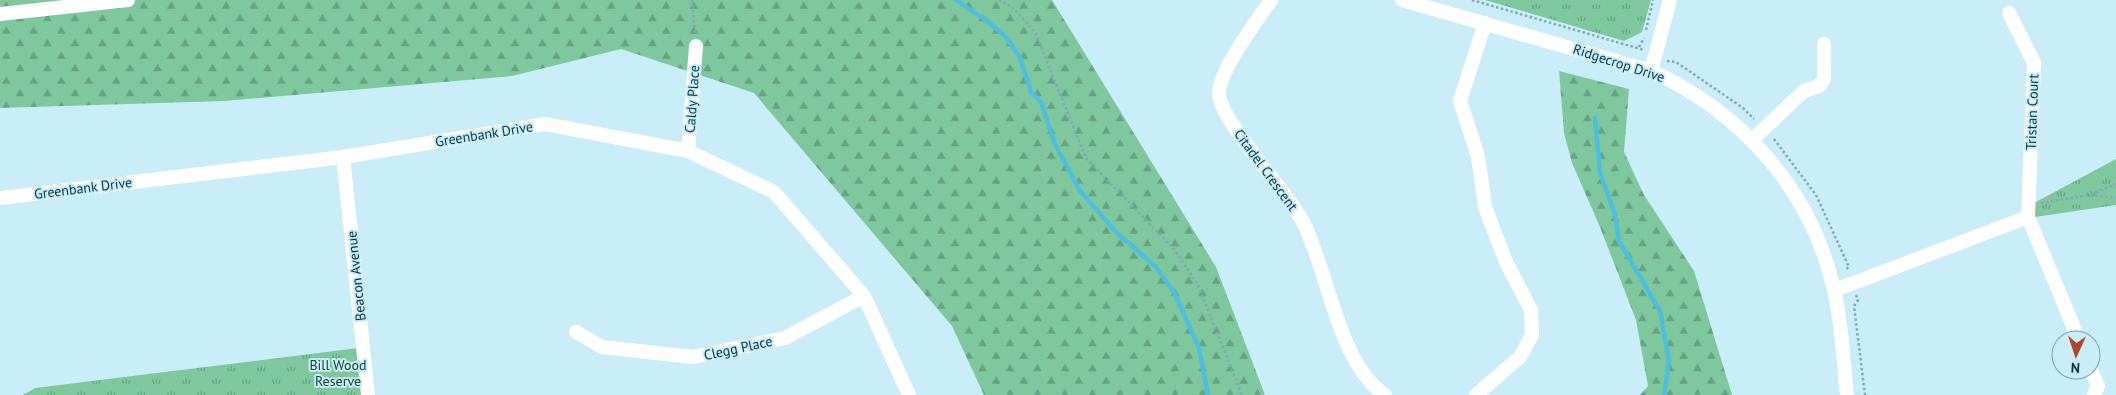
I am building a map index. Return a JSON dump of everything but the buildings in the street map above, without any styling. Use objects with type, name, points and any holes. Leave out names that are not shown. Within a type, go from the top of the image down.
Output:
[{"type":"street","points":[[0,14],[128,0]]},
{"type":"street","name":"Citadel Crescent","points":[[1271,0],[1229,63],[1219,92],[1225,116],[1278,183],[1303,222],[1346,339],[1362,374],[1385,395]]},
{"type":"street","name":"Ridgecrop Drive","points":[[1402,0],[1651,71],[1668,79],[1725,115],[1753,139],[1788,183],[1814,228],[1834,290],[1847,395]]},
{"type":"street","points":[[1651,71],[1670,0]]},
{"type":"street","name":"Tristan Court","points":[[2010,13],[2034,63],[2028,211],[2075,330]]},
{"type":"street","points":[[1476,395],[1520,357],[1532,335],[1531,310],[1506,262],[1485,207],[1478,156],[1460,101],[1485,23]]},
{"type":"street","points":[[1753,139],[1804,91],[1819,86],[1824,79],[1824,44]]},
{"type":"street","name":"Caldy Place","points":[[688,150],[696,46]]},
{"type":"street","name":"Greenbank Drive","points":[[0,198],[343,157],[545,124],[688,150],[774,192],[864,296],[909,395]]},
{"type":"street","name":"Beacon Avenue","points":[[343,157],[368,395]]},
{"type":"street","points":[[1834,290],[2028,211]]},
{"type":"street","name":"Clegg Place","points":[[576,332],[602,347],[694,357],[785,338],[864,296]]},
{"type":"street","points":[[2094,395],[2098,386],[2095,380]]},
{"type":"path","points":[[692,0],[696,46]]},
{"type":"path","points":[[999,0],[1012,7],[1035,32],[1086,158],[1173,248],[1197,283],[1242,395]]},
{"type":"path","points":[[1472,0],[1639,47],[1671,63],[1676,62],[1744,108],[1778,142],[1816,195],[1849,267],[1844,270],[1858,300],[1854,306],[1865,395]]},
{"type":"path","points":[[1639,47],[1644,39],[1653,0]]},
{"type":"path","points":[[2028,211],[2090,195],[2116,184]]},
{"type":"path","points":[[2090,195],[2116,198]]},
{"type":"green space","points":[[0,0],[1052,0],[1216,267],[1265,395],[984,395],[952,326],[754,93],[621,49],[512,76],[224,101],[0,108]]},
{"type":"green space","points":[[1485,0],[1651,0],[1642,32],[1624,41]]},
{"type":"green space","points":[[1559,71],[1629,89],[1624,152],[1644,195],[1694,271],[1732,395],[1640,395],[1648,386],[1636,320],[1600,227],[1572,163],[1564,133]]},
{"type":"green space","points":[[2116,159],[2116,205],[2035,217],[2034,203]]},
{"type":"green space","name":"Bill Wood Reserve","points":[[358,348],[363,395],[23,395],[35,388]]},
{"type":"waterway","points":[[956,0],[1005,36],[1020,58],[1031,92],[1041,102],[1055,144],[1080,191],[1117,233],[1156,267],[1175,294],[1199,348],[1208,395]]},
{"type":"waterway","points":[[1595,118],[1600,173],[1615,215],[1619,241],[1660,311],[1669,361],[1664,395]]}]
